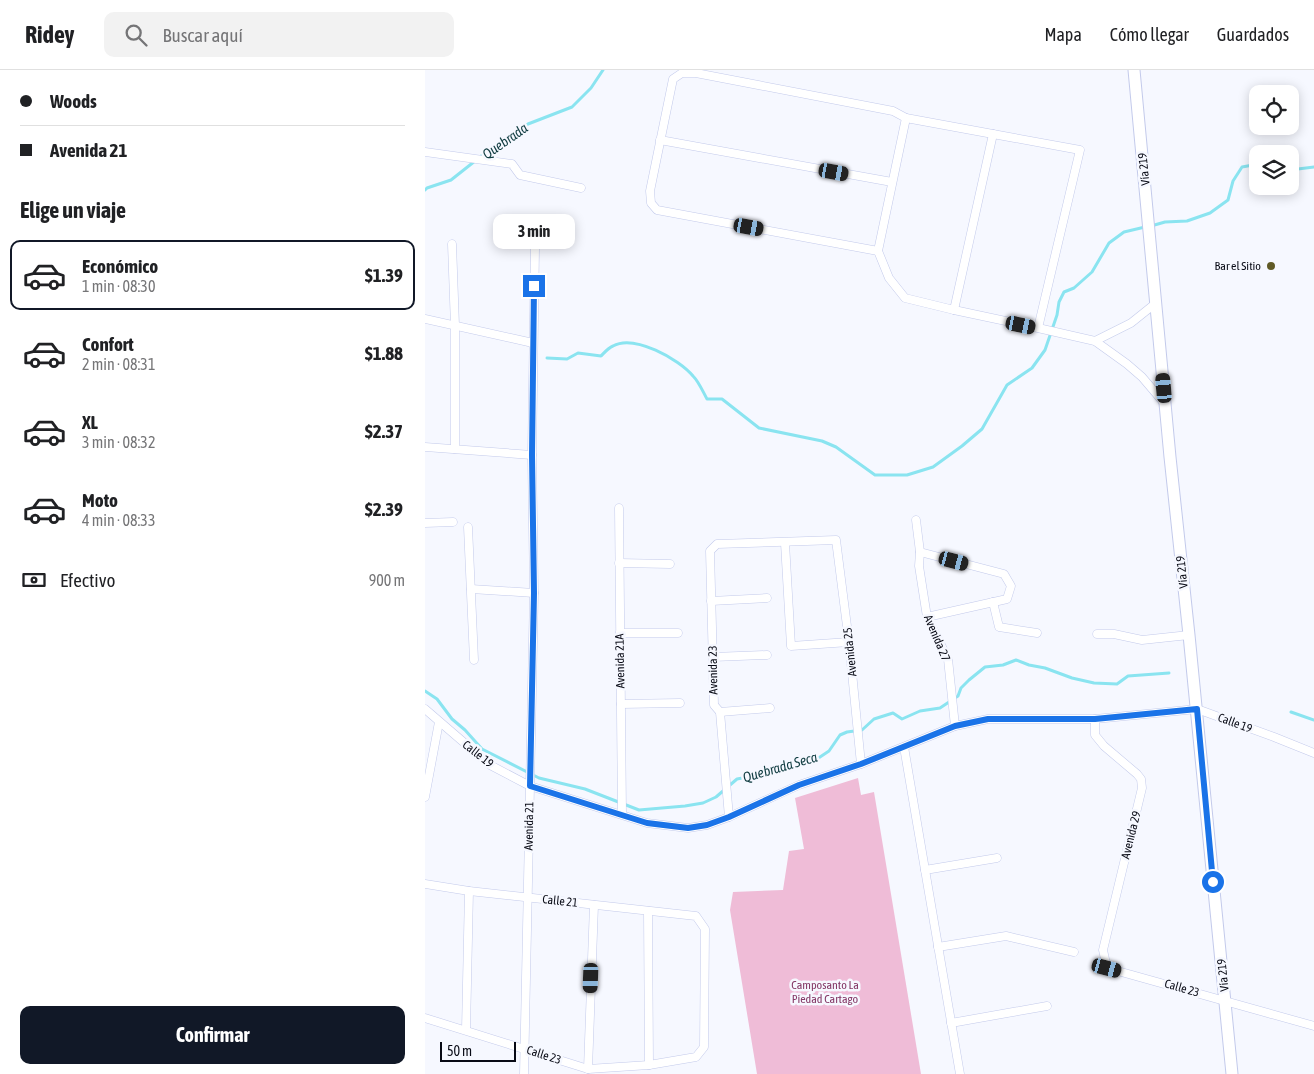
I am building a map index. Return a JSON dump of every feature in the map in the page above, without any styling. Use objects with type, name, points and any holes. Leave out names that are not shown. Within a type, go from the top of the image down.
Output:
[{"type":"main road","name":"Vía 219","points":[[1134,70],[1165,405],[1197,709],[1232,1074]]},
{"type":"street","points":[[878,251],[657,210],[651,203],[650,191],[673,79],[683,73],[696,74],[893,111],[906,118],[1080,150],[1037,328]]},
{"type":"street","points":[[906,118],[878,251],[889,278],[905,298],[1095,341],[1142,377],[1165,405]]},
{"type":"street","points":[[954,310],[993,134]]},
{"type":"street","points":[[660,140],[892,182]]},
{"type":"street","points":[[425,152],[512,164],[520,175],[581,188]]},
{"type":"street","points":[[452,244],[455,326],[455,449]]},
{"type":"street","name":"Avenida 21","points":[[524,1074],[534,593],[532,455],[535,248]]},
{"type":"street","points":[[1095,341],[1131,323],[1156,303]]},
{"type":"street","points":[[425,320],[533,343]]},
{"type":"street","points":[[425,447],[532,455]]},
{"type":"street","name":"Avenida 21A","points":[[619,508],[622,814]]},
{"type":"street","name":"Avenida 27","points":[[916,520],[920,552],[919,566],[927,617],[948,659],[955,726]]},
{"type":"street","points":[[425,523],[453,522]]},
{"type":"street","points":[[468,527],[474,660]]},
{"type":"street","name":"Avenida 25","points":[[785,542],[836,540],[849,642],[861,764]]},
{"type":"street","points":[[785,542],[791,646],[849,642]]},
{"type":"street","name":"Avenida 23","points":[[729,817],[720,712],[714,705],[710,551],[717,544],[785,542]]},
{"type":"street","points":[[920,552],[1004,574],[1011,586],[1007,598],[927,617]]},
{"type":"street","points":[[619,563],[670,564]]},
{"type":"street","points":[[471,589],[534,593]]},
{"type":"street","points":[[711,601],[767,598]]},
{"type":"street","points":[[993,602],[999,627],[1037,633]]},
{"type":"street","points":[[620,633],[678,633]]},
{"type":"street","points":[[1097,634],[1114,634],[1142,640],[1189,635]]},
{"type":"street","points":[[713,657],[767,655]]},
{"type":"street","points":[[621,704],[680,703]]},
{"type":"street","points":[[720,712],[770,708]]},
{"type":"street","name":"Calle 19","points":[[425,709],[490,766],[530,786],[647,823],[688,828],[707,825],[729,817],[799,785],[861,764],[955,726],[988,719],[1095,719],[1197,709],[1314,753]]},
{"type":"street","name":"Avenida 29","points":[[1095,719],[1095,735],[1104,746],[1137,774],[1141,779],[1142,788],[1103,950],[1107,968]]},
{"type":"street","points":[[425,797],[439,722]]},
{"type":"street","points":[[904,747],[960,1074]]},
{"type":"street","points":[[925,870],[997,858]]},
{"type":"street","name":"Calle 21","points":[[425,884],[527,898],[696,916],[705,929],[704,1047],[696,1057]]},
{"type":"street","points":[[466,1030],[469,891]]},
{"type":"street","points":[[588,1069],[594,905]]},
{"type":"street","points":[[649,911],[649,1065]]},
{"type":"street","points":[[938,947],[1006,936],[1074,952]]},
{"type":"street","name":"Calle 23","points":[[1107,968],[1314,1026]]},
{"type":"street","points":[[951,1023],[1047,1006]]},
{"type":"street","name":"Calle 23","points":[[425,1018],[588,1069],[649,1065],[696,1057]]},
{"type":"green space","name":"Camposanto La Piedad Cartago","points":[[858,778],[861,795],[874,792],[921,1074],[757,1074],[730,910],[733,892],[783,890],[789,851],[804,849],[795,798]]},
{"type":"waterway","name":"Quebrada","points":[[425,190],[451,180],[494,146],[528,124],[572,107],[591,88],[603,70]]},
{"type":"waterway","points":[[1151,226],[1165,222],[1187,221],[1210,213],[1228,200],[1233,181],[1242,167],[1249,166]]},
{"type":"waterway","points":[[1299,169],[1314,167]]},
{"type":"waterway","points":[[547,358],[567,359],[578,353],[601,356],[611,347],[622,343],[644,346],[678,362],[697,381],[707,399],[722,399],[759,428],[822,441],[836,447],[875,475],[907,475],[933,467],[982,429],[1007,385],[1032,368],[1045,350],[1057,315],[1059,302],[1064,292],[1074,288],[1092,272],[1109,243],[1124,232],[1145,227]]},
{"type":"waterway","name":"Quebrada Seca","points":[[425,691],[437,699],[452,719],[482,749],[539,778],[585,789],[639,810],[703,803],[716,797],[737,779],[764,774],[817,759],[829,751],[840,735],[862,730],[874,719],[893,713],[902,719],[920,711],[940,708],[958,696],[961,688],[985,667],[1003,665],[1016,660],[1072,678],[1094,683],[1117,684],[1128,676],[1169,673]]},
{"type":"waterway","name":"Quebrada Seca","points":[[1291,712],[1314,720]]},
{"type":"place","name":"Bar el Sitio","points":[[1271,266]]},
{"type":"route","points":[[534,286],[532,455],[534,593],[530,786],[647,823],[688,828],[707,825],[729,817],[799,785],[861,764],[955,726],[988,719],[1095,719],[1197,709],[1213,882]]}]
